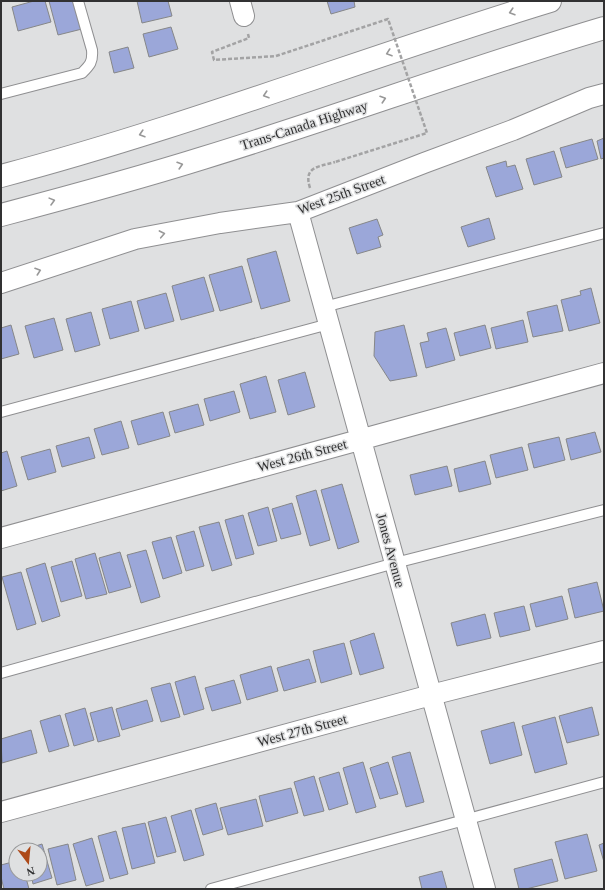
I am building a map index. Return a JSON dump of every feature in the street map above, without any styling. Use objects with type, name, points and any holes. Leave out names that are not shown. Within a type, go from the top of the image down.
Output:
[{"type":"highway","points":[[1,176],[191,119],[488,20],[550,1]]},
{"type":"highway","name":"Trans-Canada Highway","points":[[8,213],[204,158],[500,60],[604,28]]},
{"type":"highway","points":[[500,60],[604,39]]},
{"type":"street","name":"West 25th Street","points":[[1,283],[135,239],[220,223],[298,212],[513,130],[589,98],[604,94]]},
{"type":"street","name":"Jones Avenue","points":[[298,212],[485,889]]},
{"type":"street","name":"West 26th Street","points":[[1,538],[604,373]]},
{"type":"street","name":"West 27th Street","points":[[1,812],[431,695],[604,651]]},
{"type":"lane","points":[[1,94],[82,73],[91,64],[92,50],[78,1]]},
{"type":"lane","points":[[1,412],[604,233]]},
{"type":"lane","points":[[1,673],[395,563],[604,510]]},
{"type":"lane","points":[[211,889],[604,782]]},
{"type":"path","points":[[249,38],[212,52],[214,60],[276,56],[388,19],[427,133],[313,169],[308,176],[310,189]]},
{"type":"building","points":[[34,1],[45,1],[51,22],[18,31],[12,7]]},
{"type":"building","points":[[49,1],[75,1],[82,29],[58,35]]},
{"type":"building","points":[[137,1],[168,1],[172,16],[142,23]]},
{"type":"building","points":[[327,1],[354,1],[355,7],[331,14]]},
{"type":"building","points":[[171,27],[178,49],[149,57],[143,34]]},
{"type":"building","points":[[128,47],[134,68],[114,73],[109,52]]},
{"type":"building","points":[[604,138],[604,158],[601,159],[597,141]]},
{"type":"building","points":[[592,139],[598,159],[566,168],[560,148]]},
{"type":"building","points":[[554,151],[562,177],[534,185],[526,159]]},
{"type":"building","points":[[506,161],[507,167],[515,165],[523,189],[496,197],[486,167]]},
{"type":"building","points":[[489,218],[495,239],[468,247],[461,227]]},
{"type":"building","points":[[377,219],[383,235],[378,237],[381,247],[357,254],[349,228]]},
{"type":"building","points":[[276,251],[290,301],[261,309],[247,259]]},
{"type":"building","points":[[242,266],[252,302],[220,311],[209,275]]},
{"type":"building","points":[[204,277],[214,311],[181,320],[172,286]]},
{"type":"building","points":[[591,288],[600,323],[569,331],[561,300],[581,295],[580,291]]},
{"type":"building","points":[[166,293],[174,321],[145,329],[137,301]]},
{"type":"building","points":[[131,301],[139,331],[110,339],[102,309]]},
{"type":"building","points":[[557,305],[563,331],[533,337],[527,312]]},
{"type":"building","points":[[91,312],[100,345],[75,352],[66,319]]},
{"type":"building","points":[[54,318],[63,350],[34,358],[25,326]]},
{"type":"building","points":[[523,320],[528,342],[496,349],[491,328]]},
{"type":"building","points":[[11,325],[19,354],[1,359],[1,328]]},
{"type":"building","points":[[404,325],[417,376],[390,381],[374,356],[375,332]]},
{"type":"building","points":[[485,325],[491,348],[460,356],[454,333]]},
{"type":"building","points":[[446,328],[455,360],[426,368],[420,343],[429,341],[427,333]]},
{"type":"building","points":[[305,372],[315,407],[288,415],[278,380]]},
{"type":"building","points":[[266,376],[276,412],[250,419],[240,384]]},
{"type":"building","points":[[234,391],[240,412],[210,421],[204,399]]},
{"type":"building","points":[[198,404],[204,425],[175,433],[169,412]]},
{"type":"building","points":[[163,412],[170,436],[138,445],[131,421]]},
{"type":"building","points":[[121,421],[129,448],[102,455],[94,429]]},
{"type":"building","points":[[595,432],[601,452],[571,460],[566,439]]},
{"type":"building","points":[[89,437],[95,458],[62,467],[56,446]]},
{"type":"building","points":[[559,437],[565,460],[534,468],[528,444]]},
{"type":"building","points":[[522,447],[528,470],[496,478],[490,455]]},
{"type":"building","points":[[50,449],[56,472],[28,480],[21,457]]},
{"type":"building","points":[[7,451],[17,486],[1,491],[1,453]]},
{"type":"building","points":[[485,461],[491,484],[459,492],[454,469]]},
{"type":"building","points":[[447,466],[452,486],[415,495],[410,475]]},
{"type":"building","points":[[342,484],[359,542],[338,549],[321,490]]},
{"type":"building","points":[[316,490],[330,540],[310,546],[296,496]]},
{"type":"building","points":[[292,503],[301,534],[281,539],[272,509]]},
{"type":"building","points":[[268,507],[277,541],[258,546],[248,513]]},
{"type":"building","points":[[243,515],[254,554],[236,559],[225,520]]},
{"type":"building","points":[[219,522],[232,565],[212,571],[199,527]]},
{"type":"building","points":[[194,531],[204,566],[186,571],[176,536]]},
{"type":"building","points":[[171,537],[182,573],[163,579],[152,542]]},
{"type":"building","points":[[146,550],[160,597],[141,603],[127,555]]},
{"type":"building","points":[[120,552],[131,587],[109,593],[99,558]]},
{"type":"building","points":[[95,553],[107,594],[86,599],[75,559]]},
{"type":"building","points":[[72,561],[82,596],[61,602],[51,567]]},
{"type":"building","points":[[45,563],[60,616],[42,622],[26,569]]},
{"type":"building","points":[[21,572],[36,624],[17,630],[2,577]]},
{"type":"building","points":[[597,582],[604,611],[575,618],[568,589]]},
{"type":"building","points":[[562,596],[568,619],[536,627],[530,604]]},
{"type":"building","points":[[524,606],[530,630],[500,637],[494,613]]},
{"type":"building","points":[[485,614],[491,638],[457,646],[451,623]]},
{"type":"building","points":[[374,633],[384,668],[360,675],[350,641]]},
{"type":"building","points":[[344,643],[352,674],[321,683],[313,651]]},
{"type":"building","points":[[309,659],[316,682],[284,691],[277,668]]},
{"type":"building","points":[[271,666],[278,691],[247,700],[240,675]]},
{"type":"building","points":[[195,676],[204,709],[184,715],[175,682]]},
{"type":"building","points":[[234,680],[241,703],[212,711],[205,688]]},
{"type":"building","points":[[170,683],[180,717],[161,722],[151,688]]},
{"type":"building","points":[[147,700],[153,721],[122,730],[116,709]]},
{"type":"building","points":[[112,707],[120,736],[98,742],[90,713]]},
{"type":"building","points":[[592,707],[599,735],[567,743],[559,716]]},
{"type":"building","points":[[85,708],[94,740],[74,746],[65,714]]},
{"type":"building","points":[[60,715],[69,746],[49,752],[40,721]]},
{"type":"building","points":[[555,717],[567,764],[535,773],[522,726]]},
{"type":"building","points":[[514,722],[522,755],[490,764],[481,731]]},
{"type":"building","points":[[31,730],[37,753],[2,763],[1,739]]},
{"type":"building","points":[[410,752],[424,802],[406,807],[392,757]]},
{"type":"building","points":[[363,762],[376,807],[356,813],[343,768]]},
{"type":"building","points":[[388,762],[398,794],[380,799],[370,768]]},
{"type":"building","points":[[339,772],[348,804],[329,810],[319,778]]},
{"type":"building","points":[[314,776],[324,811],[304,816],[294,782]]},
{"type":"building","points":[[291,788],[298,813],[266,822],[259,796]]},
{"type":"building","points":[[256,799],[263,826],[228,835],[220,808]]},
{"type":"building","points":[[216,803],[223,829],[203,835],[195,809]]},
{"type":"building","points":[[191,810],[204,855],[184,861],[171,816]]},
{"type":"building","points":[[166,817],[176,852],[157,857],[148,822]]},
{"type":"building","points":[[145,823],[155,863],[132,869],[122,828]]},
{"type":"building","points":[[116,831],[128,874],[110,879],[98,836]]},
{"type":"building","points":[[587,834],[597,871],[565,879],[555,842]]},
{"type":"building","points":[[92,838],[104,881],[86,886],[73,844]]},
{"type":"building","points":[[604,843],[604,862],[599,845]]},
{"type":"building","points":[[68,844],[76,880],[57,885],[48,849]]},
{"type":"building","points":[[552,859],[558,881],[526,889],[519,889],[514,869]]},
{"type":"building","points":[[8,863],[8,882],[27,882],[29,889],[4,889],[1,877],[1,865]]},
{"type":"building","points":[[48,864],[52,878],[48,879]]},
{"type":"building","points":[[442,871],[447,889],[422,889],[419,877]]}]
